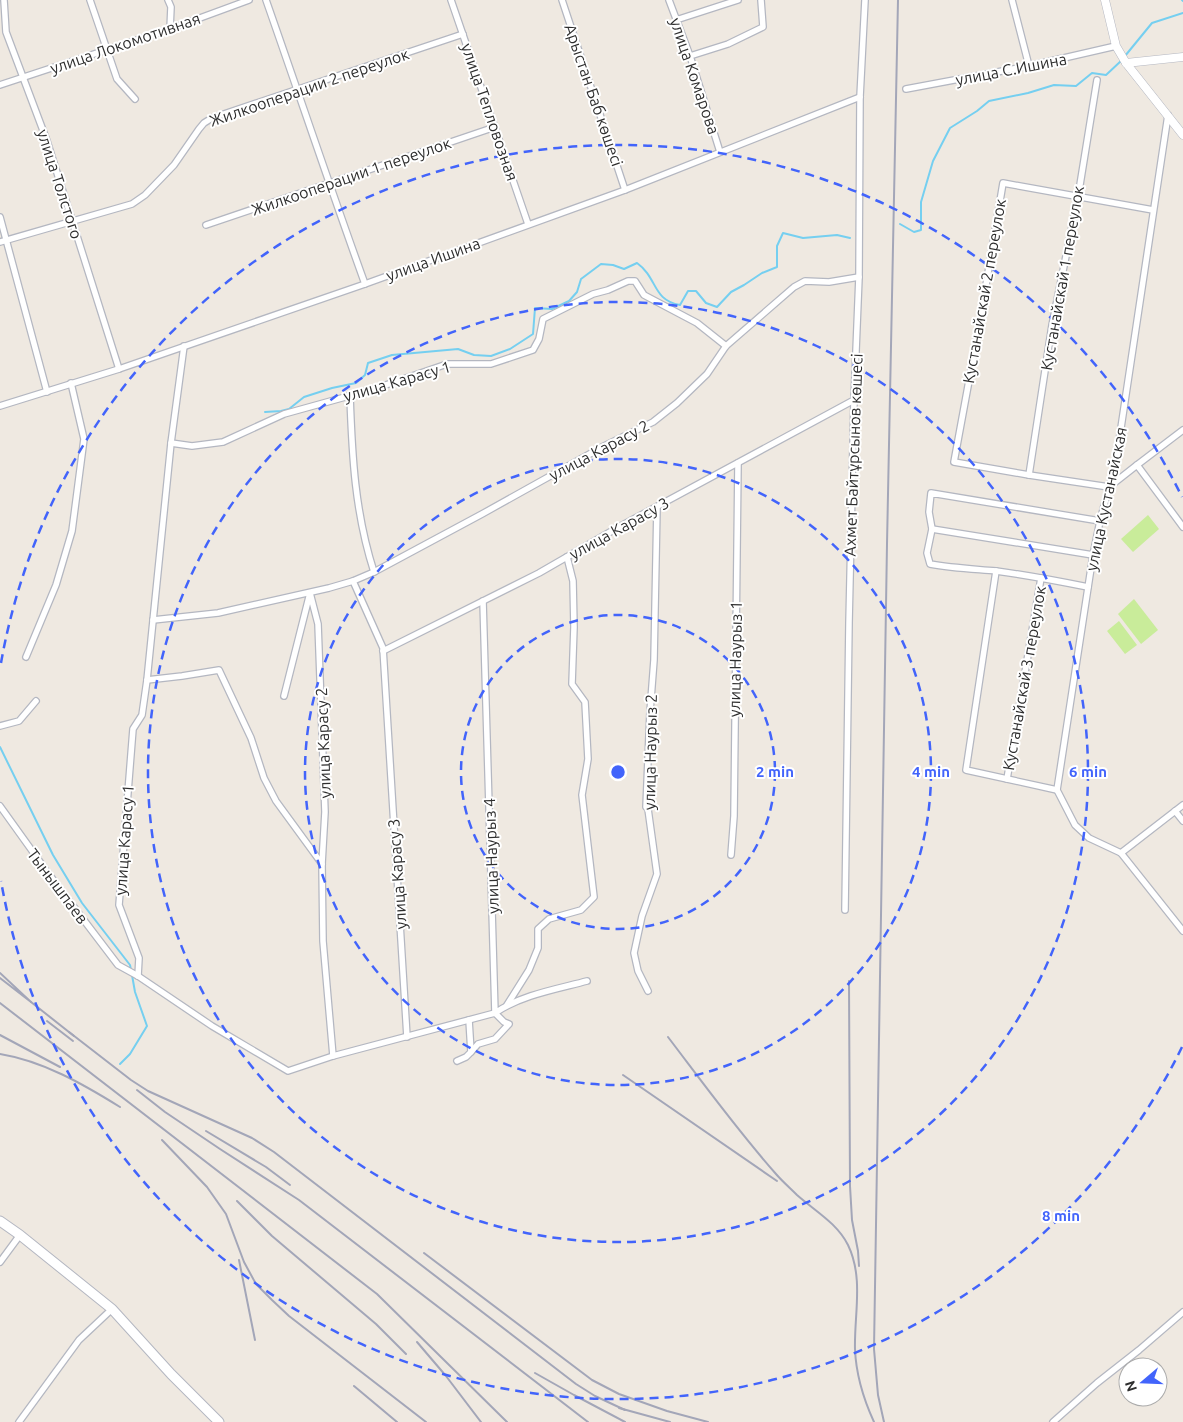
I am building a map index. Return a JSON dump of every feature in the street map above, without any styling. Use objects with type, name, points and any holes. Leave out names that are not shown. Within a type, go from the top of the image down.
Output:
[{"type":"main road","points":[[0,1221],[112,1309],[171,1374],[220,1422]]},
{"type":"street","name":"улица Толстого","points":[[4,0],[6,32],[47,141],[119,369]]},
{"type":"street","points":[[90,0],[117,79],[135,99]]},
{"type":"street","points":[[168,0],[171,7],[170,29]]},
{"type":"street","name":"улица Локомотивная","points":[[0,85],[170,29],[249,0]]},
{"type":"street","points":[[266,0],[365,284]]},
{"type":"street","name":"улица Тепловозная","points":[[451,0],[528,224]]},
{"type":"street","name":"Арыстан Баб көшесі","points":[[562,0],[626,190]]},
{"type":"street","name":"улица Комарова","points":[[669,0],[690,56],[720,152]]},
{"type":"street","points":[[676,20],[738,0]]},
{"type":"street","points":[[690,56],[728,44],[763,27],[761,0]]},
{"type":"street","name":"Ахмет Байтұрсынов көшесі","points":[[845,910],[849,622],[859,277],[860,97],[865,0]]},
{"type":"street","points":[[1012,0],[1029,66]]},
{"type":"street","points":[[1104,0],[1116,46],[1126,63],[1183,135]]},
{"type":"street","name":"Жилкооперации 2 переулок","points":[[0,242],[132,204],[145,195],[174,165],[199,129],[212,118],[463,34]]},
{"type":"street","name":"улица С.Ишина","points":[[906,89],[1029,66],[1116,46]]},
{"type":"street","points":[[1126,63],[1183,57]]},
{"type":"street","name":"Кустанайскай 1 переулок","points":[[1029,475],[1052,325],[1078,197],[1098,80]]},
{"type":"street","name":"улица Ишина","points":[[0,406],[119,369],[365,284],[626,190],[860,97]]},
{"type":"street","name":"улица Кустанайская","points":[[1057,790],[1093,555],[1116,461],[1168,116]]},
{"type":"street","name":"Жилкооперации 1 переулок","points":[[206,225],[494,127]]},
{"type":"street","name":"Кустанайскай 2 переулок","points":[[1029,475],[954,462],[1003,183],[1153,210]]},
{"type":"street","points":[[0,217],[46,392]]},
{"type":"street","name":"улица Карасу 2","points":[[153,620],[218,613],[310,593],[353,581],[374,572],[604,446],[653,422],[707,374],[726,346],[794,287],[805,282],[829,282],[859,277]]},
{"type":"street","name":"улица Карасу 1","points":[[171,444],[192,446],[222,442],[284,414],[374,389],[447,364],[491,364],[533,350],[539,339],[543,319],[594,294],[628,281],[635,281],[644,294],[697,323],[726,346]]},
{"type":"street","name":"улица Карасу 1","points":[[138,976],[139,958],[119,905],[133,729],[142,715],[147,680],[171,444],[184,346]]},
{"type":"street","points":[[26,657],[56,585],[72,532],[84,439],[71,383]]},
{"type":"street","points":[[350,395],[352,452],[358,506],[365,544],[374,572]]},
{"type":"street","name":"улица Карасу 3","points":[[383,651],[539,573],[854,400]]},
{"type":"street","points":[[1029,475],[1110,487],[1183,430]]},
{"type":"street","name":"улица Наурыз 1","points":[[731,855],[734,816],[738,463]]},
{"type":"street","points":[[1137,465],[1183,527]]},
{"type":"street","points":[[1088,587],[996,571],[949,568],[930,564],[927,552],[932,529],[929,512],[932,493],[1100,521]]},
{"type":"street","name":"улица Наурыз 2","points":[[648,991],[638,971],[634,953],[642,916],[657,874],[646,807],[654,660],[657,507]]},
{"type":"street","points":[[932,529],[1093,555]]},
{"type":"street","points":[[507,1005],[529,970],[538,948],[538,929],[549,919],[581,910],[594,897],[582,795],[588,759],[585,702],[572,684],[573,581],[567,557]]},
{"type":"street","name":"Кустанайскай 3 переулок","points":[[996,571],[966,770],[1057,790]]},
{"type":"street","name":"Кустанайскай 3 переулок","points":[[1007,779],[1041,578]]},
{"type":"street","name":"улица Карасу 3","points":[[353,581],[383,648],[407,1036]]},
{"type":"street","points":[[284,696],[310,593]]},
{"type":"street","name":"улица Карасу 2","points":[[310,593],[318,624],[325,812],[322,864],[324,941],[334,1056]]},
{"type":"street","name":"улица Наурыз 4","points":[[483,601],[495,1013]]},
{"type":"street","points":[[147,680],[219,670],[250,738],[264,778],[276,801],[322,864]]},
{"type":"street","points":[[0,726],[18,721],[36,701]]},
{"type":"street","points":[[1057,790],[1075,825],[1089,838],[1121,853],[1183,931]]},
{"type":"street","points":[[1121,853],[1183,805]]},
{"type":"street","name":"Тынышпаев","points":[[0,806],[118,966],[138,976]]},
{"type":"street","points":[[1175,811],[1183,821]]},
{"type":"street","points":[[138,976],[212,1026],[288,1071],[334,1056],[495,1013],[507,1005],[587,981]]},
{"type":"street","points":[[457,1061],[466,1057],[478,1044],[495,1039],[509,1024],[504,1022],[495,1013]]},
{"type":"street","points":[[469,1020],[471,1052]]},
{"type":"street","points":[[0,1262],[20,1235]]},
{"type":"street","points":[[19,1422],[79,1340],[112,1309]]},
{"type":"street","points":[[1053,1422],[1183,1312]]},
{"type":"green space","points":[[1148,515],[1159,529],[1133,552],[1121,539]]},
{"type":"green space","points":[[1134,599],[1158,630],[1141,644],[1118,614]]},
{"type":"green space","points":[[1119,621],[1137,645],[1125,654],[1107,631]]},
{"type":"waterway","points":[[1125,56],[1152,23],[1183,13]]},
{"type":"waterway","points":[[900,224],[914,232],[921,230],[921,202],[933,161],[950,128],[989,101],[1028,93],[1054,85],[1076,86],[1092,73],[1106,75],[1122,60]]},
{"type":"waterway","points":[[265,412],[289,409],[304,397],[356,383],[365,375],[368,363],[392,355],[458,349],[474,355],[491,356],[510,349],[533,334],[535,308],[552,309],[569,301],[577,292],[581,279],[601,264],[613,265],[624,269],[637,263],[649,275],[664,298],[671,302],[680,305],[688,291],[696,291],[706,303],[717,307],[731,292],[762,273],[777,267],[777,246],[783,233],[803,238],[837,235],[850,238]]},
{"type":"waterway","points":[[0,747],[53,855],[82,903],[130,965],[131,970]]},
{"type":"waterway","points":[[120,1064],[130,1054],[147,1026],[135,992],[132,975]]},
{"type":"railway","points":[[884,1422],[878,1395],[874,1349],[898,0]]},
{"type":"railway","points":[[0,973],[31,1002],[0,978]]},
{"type":"railway","points":[[849,981],[850,1186],[852,1220],[859,1266]]},
{"type":"railway","points":[[31,1002],[74,1036]]},
{"type":"railway","points":[[0,1003],[377,1294],[507,1422]]},
{"type":"railway","points":[[47,1021],[73,1041]]},
{"type":"railway","points":[[69,1032],[148,1091],[252,1138],[274,1152],[576,1384],[595,1396],[625,1410]]},
{"type":"railway","points":[[0,1035],[60,1067]]},
{"type":"railway","points":[[668,1037],[720,1106],[778,1177],[832,1224],[848,1245],[856,1270],[857,1283],[855,1336],[857,1368],[863,1395],[874,1422]]},
{"type":"railway","points":[[0,1054],[32,1062],[62,1074],[120,1107]]},
{"type":"railway","points":[[623,1075],[777,1181]]},
{"type":"railway","points":[[137,1090],[165,1112],[299,1200],[588,1422]]},
{"type":"railway","points":[[206,1131],[266,1167],[290,1185]]},
{"type":"railway","points":[[162,1140],[207,1187],[226,1214],[244,1262],[256,1284],[289,1316],[426,1422]]},
{"type":"railway","points":[[237,1201],[272,1236],[376,1324],[406,1354]]},
{"type":"railway","points":[[424,1253],[592,1380],[619,1394],[667,1411],[708,1422]]},
{"type":"railway","points":[[239,1260],[255,1340]]},
{"type":"railway","points":[[417,1342],[481,1422]]},
{"type":"railway","points":[[535,1373],[625,1422]]},
{"type":"railway","points":[[354,1386],[397,1422]]},
{"type":"railway","points":[[619,1408],[670,1422]]}]
